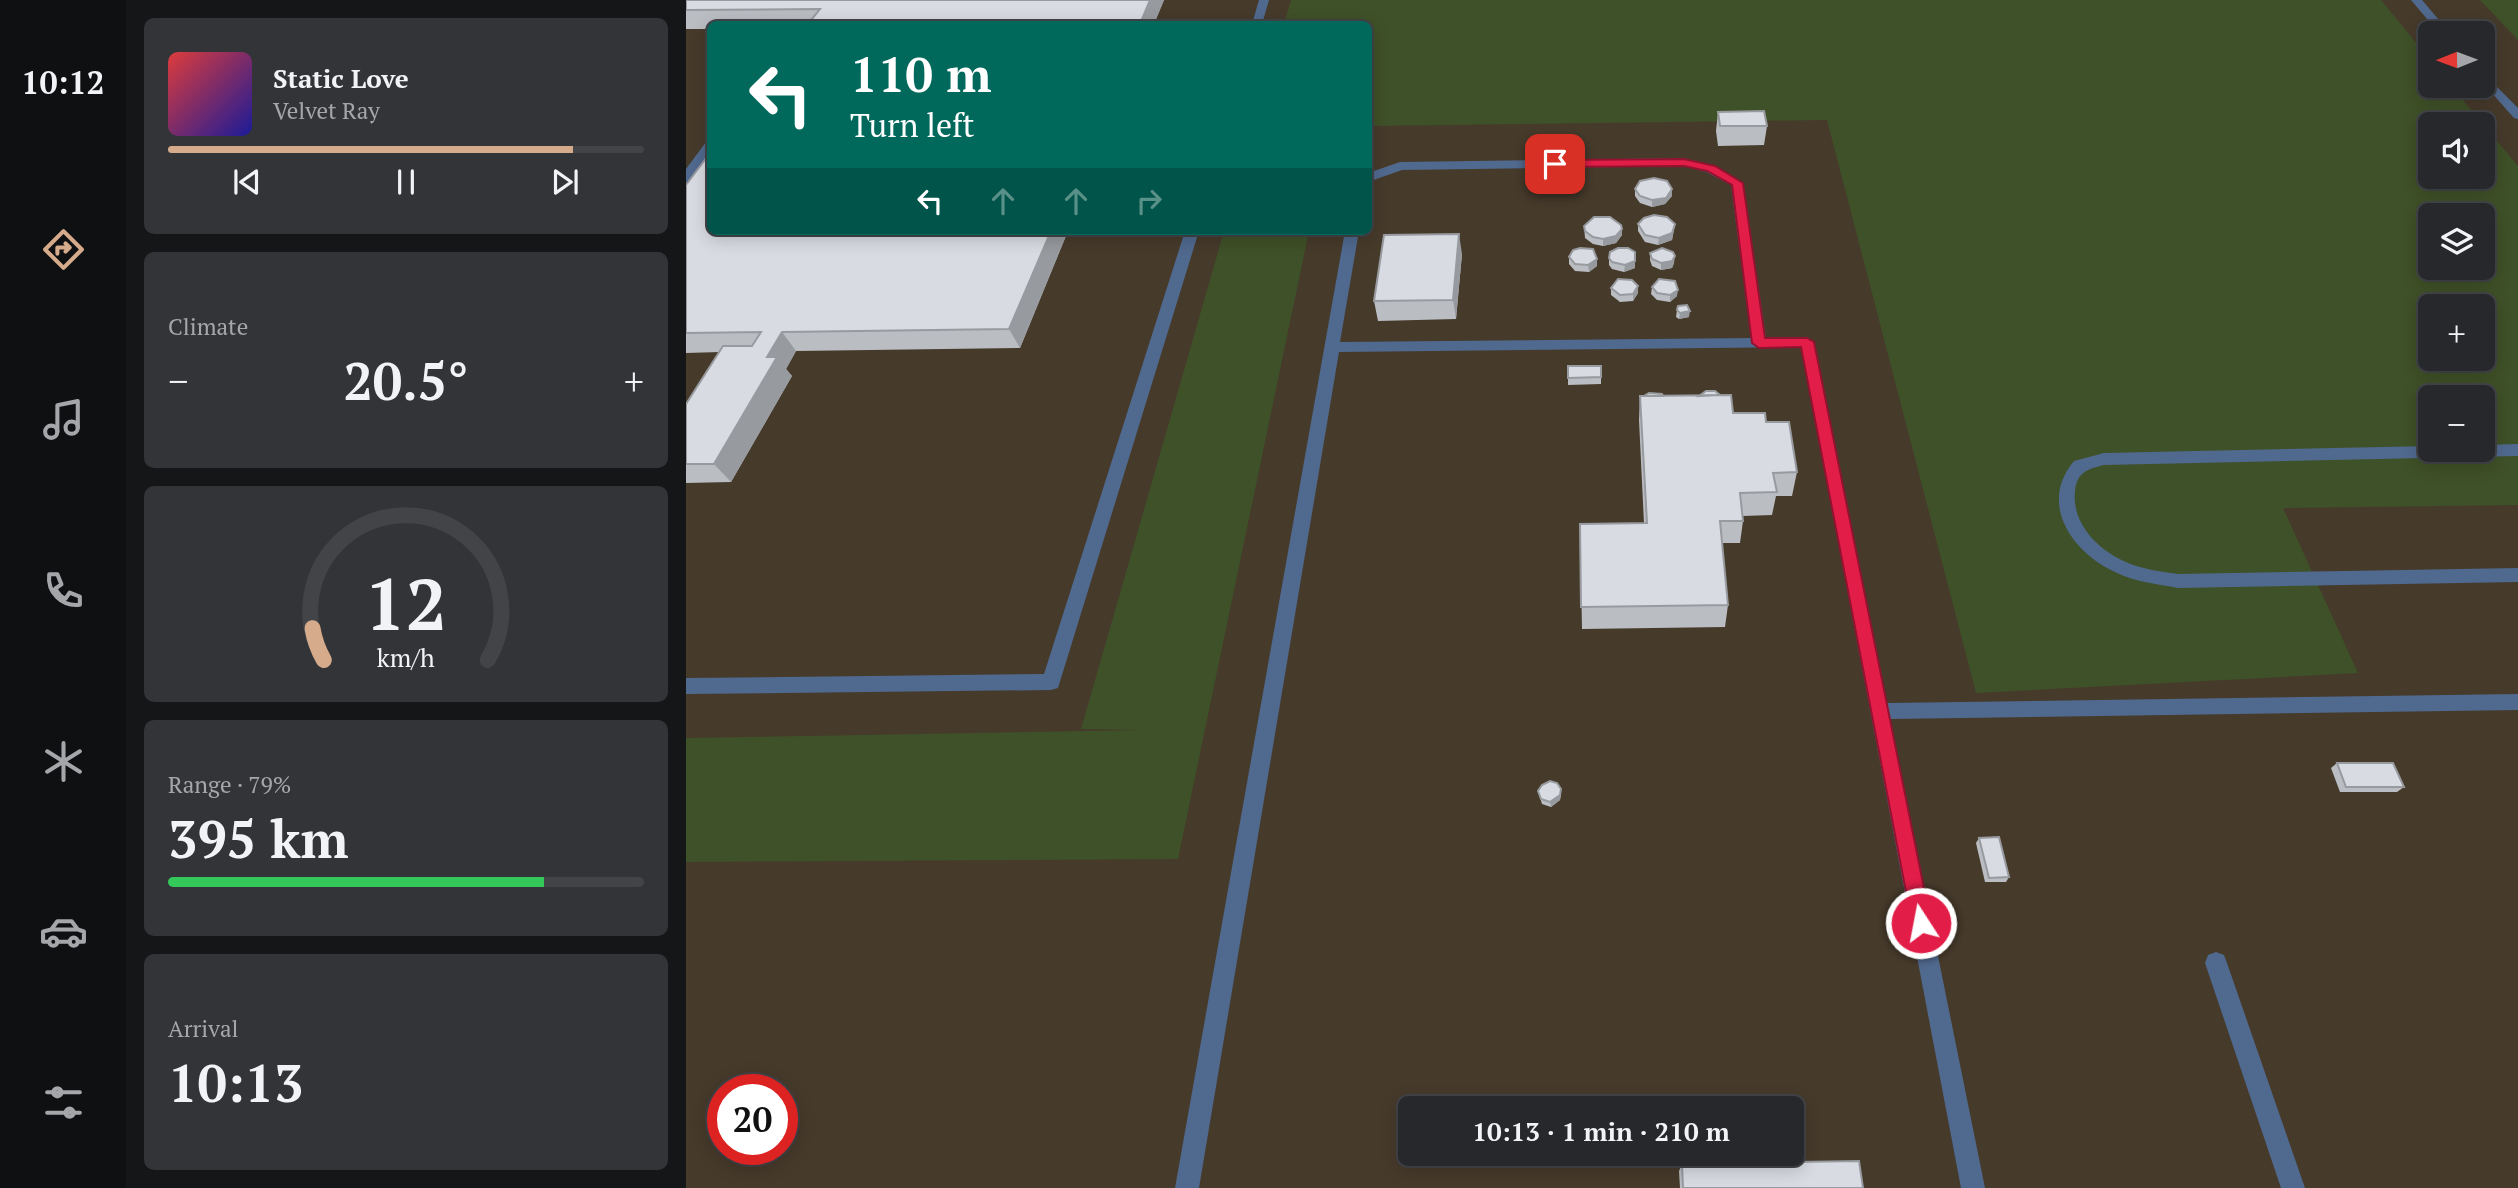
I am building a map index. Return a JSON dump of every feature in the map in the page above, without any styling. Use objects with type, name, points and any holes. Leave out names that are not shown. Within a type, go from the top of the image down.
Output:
[{"type":"street","points":[[1258,21],[1264,0]]},
{"type":"street","points":[[2416,0],[2434,21]]},
{"type":"street","points":[[2496,90],[2518,115]]},
{"type":"street","points":[[686,178],[707,149]]},
{"type":"street","points":[[1372,176],[1400,166],[1684,162],[1711,169],[1737,183],[1759,343]]},
{"type":"street","points":[[686,686],[1051,682],[1191,235]]},
{"type":"street","points":[[1187,1188],[1351,235]]},
{"type":"street","points":[[1332,347],[1807,342],[1973,1188]]},
{"type":"street","points":[[2518,450],[2104,459],[2080,465],[2068,482],[2068,510],[2077,534],[2100,557],[2136,573],[2179,581],[2518,575]]},
{"type":"street","points":[[1880,711],[2518,702]]},
{"type":"street","points":[[2216,963],[2293,1188]]},
{"type":"shaded area","points":[[686,0],[2518,0],[2518,1188],[686,1188]]},
{"type":"green space","points":[[1291,0],[2381,0],[2418,45],[2418,98],[2461,98],[2473,112],[2418,112],[2418,189],[2495,189],[2495,138],[2518,166],[2518,505],[2283,508],[2358,673],[1976,693],[1827,120],[1372,126],[1372,21],[1285,21]]},
{"type":"green space","points":[[2480,0],[2518,0],[2518,40]]},
{"type":"green space","points":[[1223,235],[1308,235],[1178,859],[686,862],[686,738],[1143,730],[1081,729]]},
{"type":"building","points":[[686,0],[1150,0],[1141,21],[810,21],[820,9],[686,10]]},
{"type":"building","points":[[1764,111],[1767,126],[1720,126],[1718,112]]},
{"type":"building","points":[[707,157],[707,235],[1049,235],[1009,329],[782,332],[767,357],[777,357],[714,464],[686,464],[686,404],[723,346],[752,346],[761,332],[686,333],[686,185]]},
{"type":"building","points":[[1654,178],[1667,181],[1672,189],[1666,198],[1652,200],[1640,196],[1635,189],[1640,181]]},
{"type":"building","points":[[1654,215],[1667,217],[1675,224],[1672,233],[1659,238],[1645,235],[1638,224],[1644,218]]},
{"type":"building","points":[[1594,217],[1610,217],[1621,225],[1622,229],[1616,236],[1603,239],[1593,237],[1585,231],[1584,226]]},
{"type":"building","points":[[1459,234],[1453,300],[1374,301],[1384,235]]},
{"type":"building","points":[[1618,248],[1628,248],[1635,252],[1635,261],[1625,265],[1612,262],[1609,258],[1610,252]]},
{"type":"building","points":[[1662,248],[1673,252],[1675,256],[1672,261],[1661,263],[1652,259],[1650,253]]},
{"type":"building","points":[[1593,249],[1597,259],[1588,265],[1575,264],[1569,257],[1573,250]]},
{"type":"building","points":[[1618,279],[1632,280],[1638,286],[1633,294],[1620,295],[1611,288]]},
{"type":"building","points":[[1659,279],[1675,281],[1678,290],[1670,295],[1657,293],[1652,287]]},
{"type":"building","points":[[1687,305],[1690,311],[1680,313],[1677,310],[1678,306]]},
{"type":"building","points":[[1568,366],[1601,366],[1601,377],[1568,378]]},
{"type":"building","points":[[1706,391],[1715,391],[1720,395],[1699,396]]},
{"type":"building","points":[[1649,393],[1662,394],[1663,396],[1644,396]]},
{"type":"building","points":[[1731,395],[1733,413],[1765,413],[1766,422],[1789,422],[1797,472],[1773,473],[1777,492],[1740,493],[1743,521],[1720,521],[1728,605],[1581,607],[1580,524],[1647,523],[1640,396]]},
{"type":"building","points":[[2337,763],[2393,763],[2404,787],[2346,787]]},
{"type":"building","points":[[1550,781],[1557,783],[1561,789],[1560,795],[1550,802],[1541,799],[1538,791]]},
{"type":"building","points":[[1999,837],[2009,877],[1989,878],[1979,838]]},
{"type":"building","points":[[1859,1161],[1863,1188],[1683,1188],[1682,1166],[1804,1166],[1804,1162]]},
{"type":"route","points":[[1555,164],[1684,162],[1711,169],[1737,183],[1759,343],[1807,342],[1921,923]]}]
